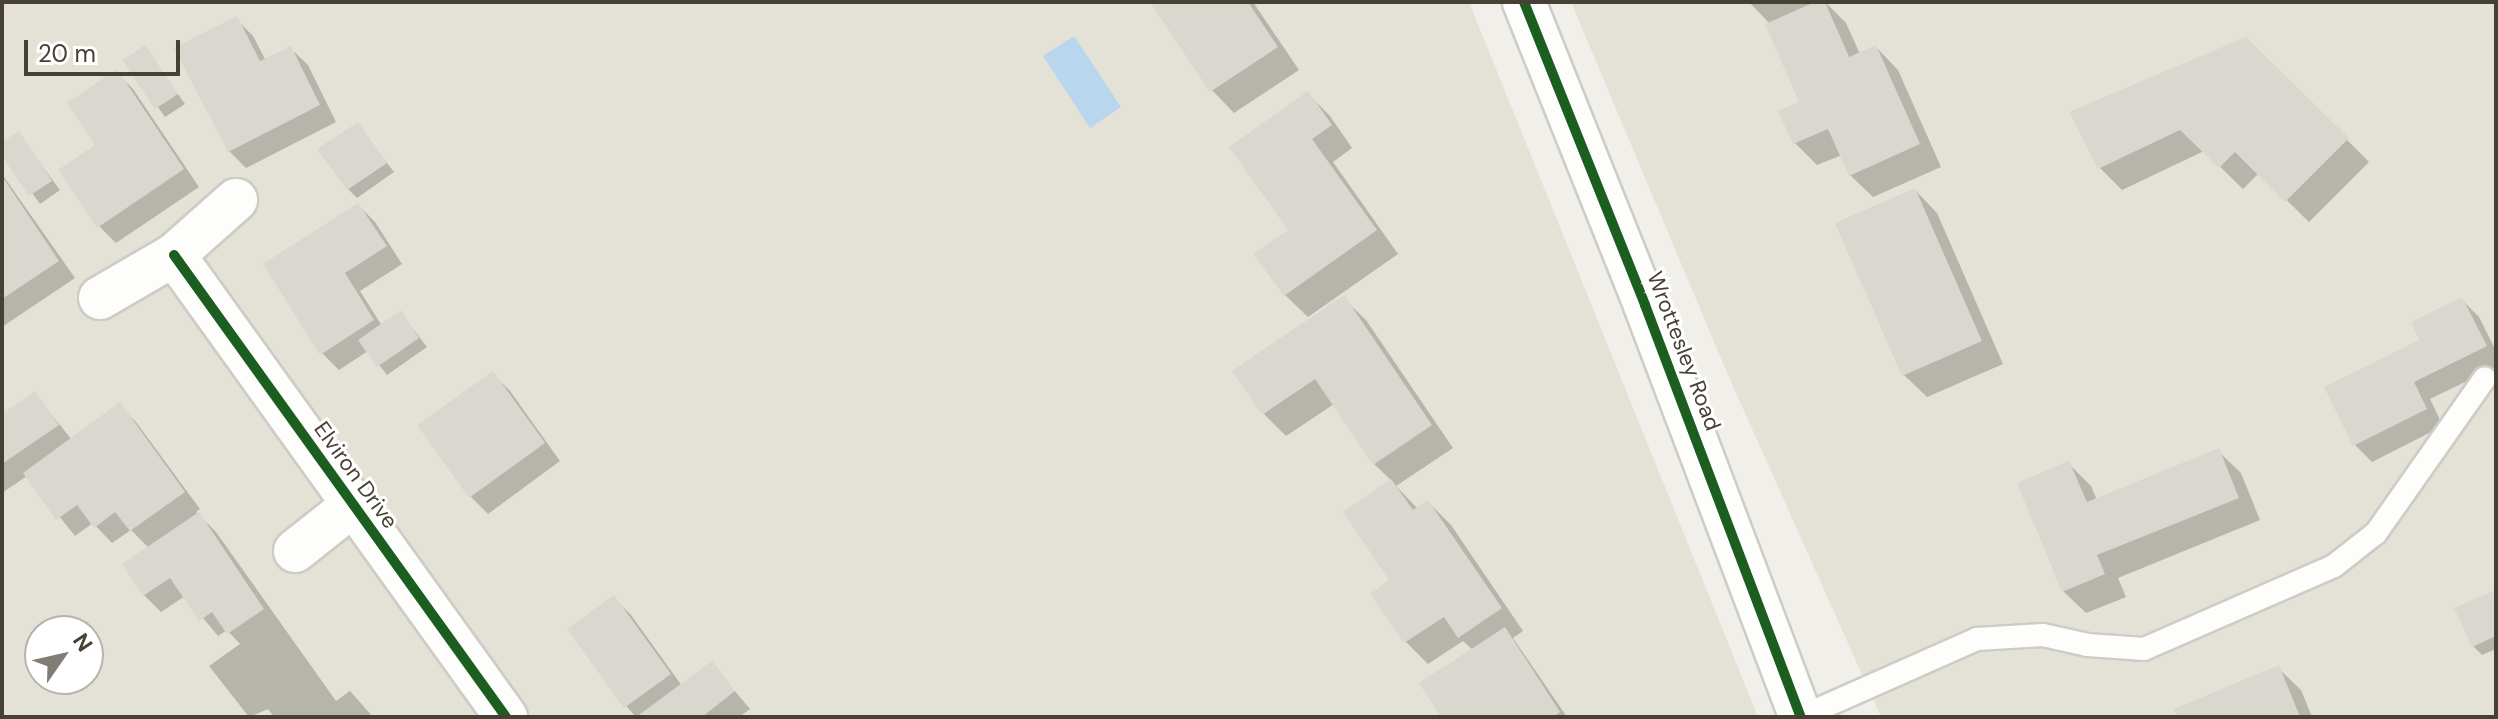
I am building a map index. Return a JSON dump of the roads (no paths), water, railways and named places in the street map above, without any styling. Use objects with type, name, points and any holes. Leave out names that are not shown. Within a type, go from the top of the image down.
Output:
[{"type":"street","name":"Wrottesley Road","points":[[1524,2],[1651,319],[1801,717]]},
{"type":"street","points":[[100,298],[174,255],[236,200]]},
{"type":"street","name":"Elviron Drive","points":[[174,255],[506,717]]},
{"type":"street","name":"Elviron Drive","points":[[295,551],[353,505]]},
{"type":"lane","points":[[1801,717],[1977,639],[2043,635],[2088,645],[2144,649],[2334,566],[2376,533],[2485,378]]},
{"type":"water","points":[[1074,36],[1121,107],[1090,128],[1043,56]]}]
